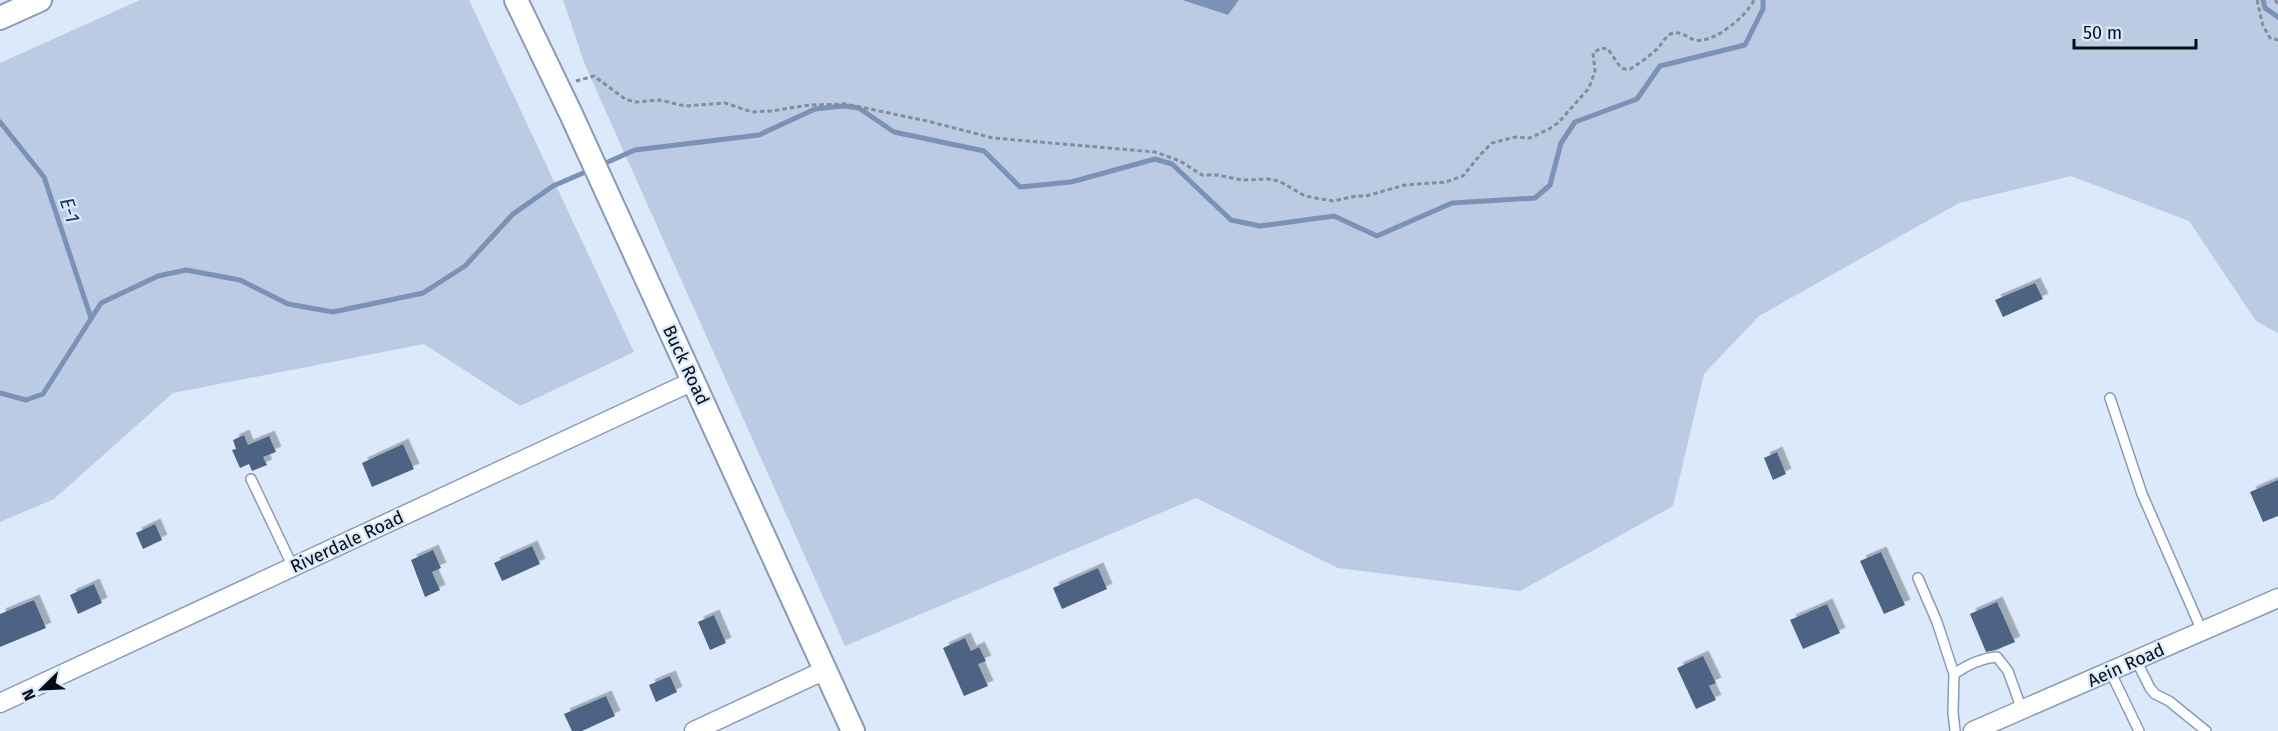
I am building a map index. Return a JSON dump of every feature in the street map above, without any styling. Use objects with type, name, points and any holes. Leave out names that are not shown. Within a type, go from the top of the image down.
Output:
[{"type":"street","points":[[0,18],[40,0]]},
{"type":"street","name":"Buck Road","points":[[516,0],[571,114],[853,731]]},
{"type":"street","name":"Riverdale Road","points":[[0,703],[693,381]]},
{"type":"street","name":"Aein Road","points":[[1973,731],[2278,598]]},
{"type":"street","points":[[694,731],[825,670]]},
{"type":"lane","points":[[2110,398],[2142,494],[2202,631]]},
{"type":"lane","points":[[251,479],[292,567]]},
{"type":"lane","points":[[1918,578],[1937,622],[1954,674],[1953,712],[1956,731]]},
{"type":"lane","points":[[1954,674],[1965,666],[1986,657],[1997,657],[2008,671],[2022,710]]},
{"type":"lane","points":[[2136,660],[2155,694],[2169,701],[2206,731]]},
{"type":"lane","points":[[2110,671],[2139,731]]},
{"type":"path","points":[[571,83],[594,76],[624,99],[635,102],[660,100],[685,106],[725,103],[752,112],[809,105],[846,104],[993,138],[1155,152],[1180,161],[1202,175],[1217,175],[1242,180],[1279,181],[1305,195],[1333,201],[1366,196],[1405,185],[1446,183],[1457,179],[1463,176],[1492,143],[1515,137],[1530,138],[1558,123],[1589,88],[1595,71],[1593,53],[1601,48],[1608,49],[1624,69],[1630,69],[1658,48],[1664,39],[1673,33],[1684,34],[1694,40],[1712,37],[1739,21],[1754,0]]},
{"type":"path","points":[[2257,0],[2263,26],[2270,38],[2278,40]]},
{"type":"path","points":[[2275,0],[2278,4]]},
{"type":"shaded area","points":[[140,0],[469,0],[634,352],[520,406],[424,344],[173,393],[54,499],[0,522],[0,63]]},
{"type":"shaded area","points":[[563,0],[1182,0],[1228,15],[1239,0],[2278,0],[2278,333],[2256,321],[2189,221],[2071,176],[1959,203],[1759,316],[1704,374],[1673,506],[1520,591],[1338,568],[1196,498],[845,646],[585,65]]},
{"type":"shaded area","points":[[1182,0],[1239,0],[1228,15]]},
{"type":"building","points":[[2035,283],[2043,299],[2003,317],[1995,300]]},
{"type":"building","points":[[244,435],[248,445],[269,436],[276,452],[263,457],[267,465],[252,471],[249,464],[240,468],[232,450],[236,449],[233,440]]},
{"type":"building","points":[[403,444],[414,469],[372,487],[362,463]]},
{"type":"building","points":[[1777,452],[1786,474],[1773,480],[1764,458]]},
{"type":"building","points":[[2278,480],[2278,516],[2263,522],[2250,492]]},
{"type":"building","points":[[155,524],[162,540],[143,549],[136,533]]},
{"type":"building","points":[[532,546],[540,564],[502,581],[494,563]]},
{"type":"building","points":[[433,550],[441,568],[432,572],[440,590],[425,597],[411,560]]},
{"type":"building","points":[[1881,552],[1905,605],[1884,614],[1860,561]]},
{"type":"building","points":[[1098,568],[1107,589],[1062,609],[1053,588]]},
{"type":"building","points":[[94,584],[102,603],[78,614],[70,595]]},
{"type":"building","points":[[34,600],[46,628],[0,647],[0,614]]},
{"type":"building","points":[[1997,602],[2015,642],[1986,652],[1970,614]]},
{"type":"building","points":[[1827,604],[1840,633],[1803,649],[1790,620]]},
{"type":"building","points":[[714,615],[726,643],[710,650],[698,622]]},
{"type":"building","points":[[965,638],[971,651],[979,647],[986,661],[978,664],[988,686],[964,696],[943,648]]},
{"type":"building","points":[[1703,656],[1716,683],[1709,686],[1716,700],[1696,709],[1677,668]]},
{"type":"building","points":[[670,676],[677,692],[656,702],[649,685]]},
{"type":"building","points":[[606,696],[615,716],[582,731],[572,731],[564,714]]},
{"type":"waterway","points":[[601,165],[635,150],[759,135],[815,109],[843,106],[859,108],[894,132],[984,151],[1020,187],[1071,182],[1155,159],[1172,164],[1231,220],[1260,226],[1334,216],[1377,236],[1452,203],[1535,198],[1550,185],[1561,143],[1575,122],[1637,99],[1660,66],[1745,45],[1763,9],[1763,0]]},
{"type":"waterway","points":[[2263,0],[2265,8],[2278,17]]},
{"type":"waterway","name":"E-1","points":[[0,122],[44,177],[91,318]]},
{"type":"waterway","points":[[0,393],[26,400],[43,394],[101,303],[158,276],[186,270],[240,280],[288,304],[333,312],[423,293],[465,266],[513,214],[553,186],[590,170]]}]
